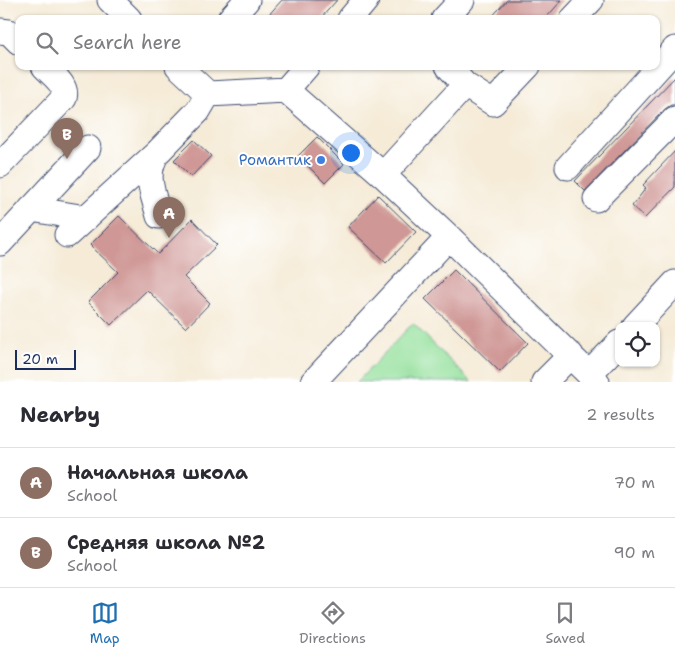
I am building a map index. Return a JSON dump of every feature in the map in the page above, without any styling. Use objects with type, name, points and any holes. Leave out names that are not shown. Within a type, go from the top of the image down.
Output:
[{"type":"street","points":[[110,0],[125,15]]},
{"type":"street","points":[[234,15],[247,0]]},
{"type":"street","points":[[353,15],[366,0]]},
{"type":"street","points":[[448,15],[462,0]]},
{"type":"street","points":[[577,15],[591,0]]},
{"type":"street","points":[[0,31],[9,32],[15,38]]},
{"type":"street","points":[[660,66],[675,49]]},
{"type":"street","points":[[0,165],[64,98],[65,94],[62,85],[48,70]]},
{"type":"street","points":[[184,70],[208,94],[286,90],[383,175],[593,378],[615,348]]},
{"type":"street","points":[[286,90],[304,70]]},
{"type":"street","points":[[452,70],[466,85],[494,103],[524,70]]},
{"type":"street","points":[[568,167],[656,70]]},
{"type":"street","points":[[383,175],[466,85]]},
{"type":"street","points":[[67,235],[158,152],[198,111],[208,94]]},
{"type":"street","points":[[596,199],[675,119]]},
{"type":"street","points":[[0,243],[88,148]]},
{"type":"street","points":[[158,152],[153,159],[150,169],[150,180],[159,216]]},
{"type":"street","points":[[31,210],[86,218]]},
{"type":"street","points":[[313,382],[448,237]]},
{"type":"street","points":[[639,322],[675,283]]},
{"type":"street","points":[[544,382],[571,355]]},
{"type":"green space","points":[[413,323],[471,382],[357,382]]},
{"type":"building","points":[[282,0],[337,0],[324,15],[269,15]]},
{"type":"building","points":[[507,0],[562,0],[549,15],[494,15]]},
{"type":"building","points":[[675,77],[675,105],[665,109],[585,191],[575,181]]},
{"type":"building","name":"Романтик","points":[[317,137],[344,164],[325,183],[298,156]]},
{"type":"building","points":[[194,140],[211,156],[191,177],[174,160]]},
{"type":"building","points":[[675,151],[675,187],[645,218],[632,206],[646,188],[643,185]]},
{"type":"building","points":[[378,195],[416,232],[386,263],[348,227]]},
{"type":"building","points":[[119,216],[158,254],[192,219],[217,245],[184,277],[210,303],[186,328],[147,290],[111,325],[88,302],[118,272],[90,245]]},
{"type":"building","points":[[454,270],[528,343],[500,372],[425,299]]},
{"type":"place","name":"Средняя школа №2","points":[[67,159]]},
{"type":"place","name":"Романтик","points":[[321,160]]},
{"type":"place","name":"Начальная школа","points":[[169,238]]}]
